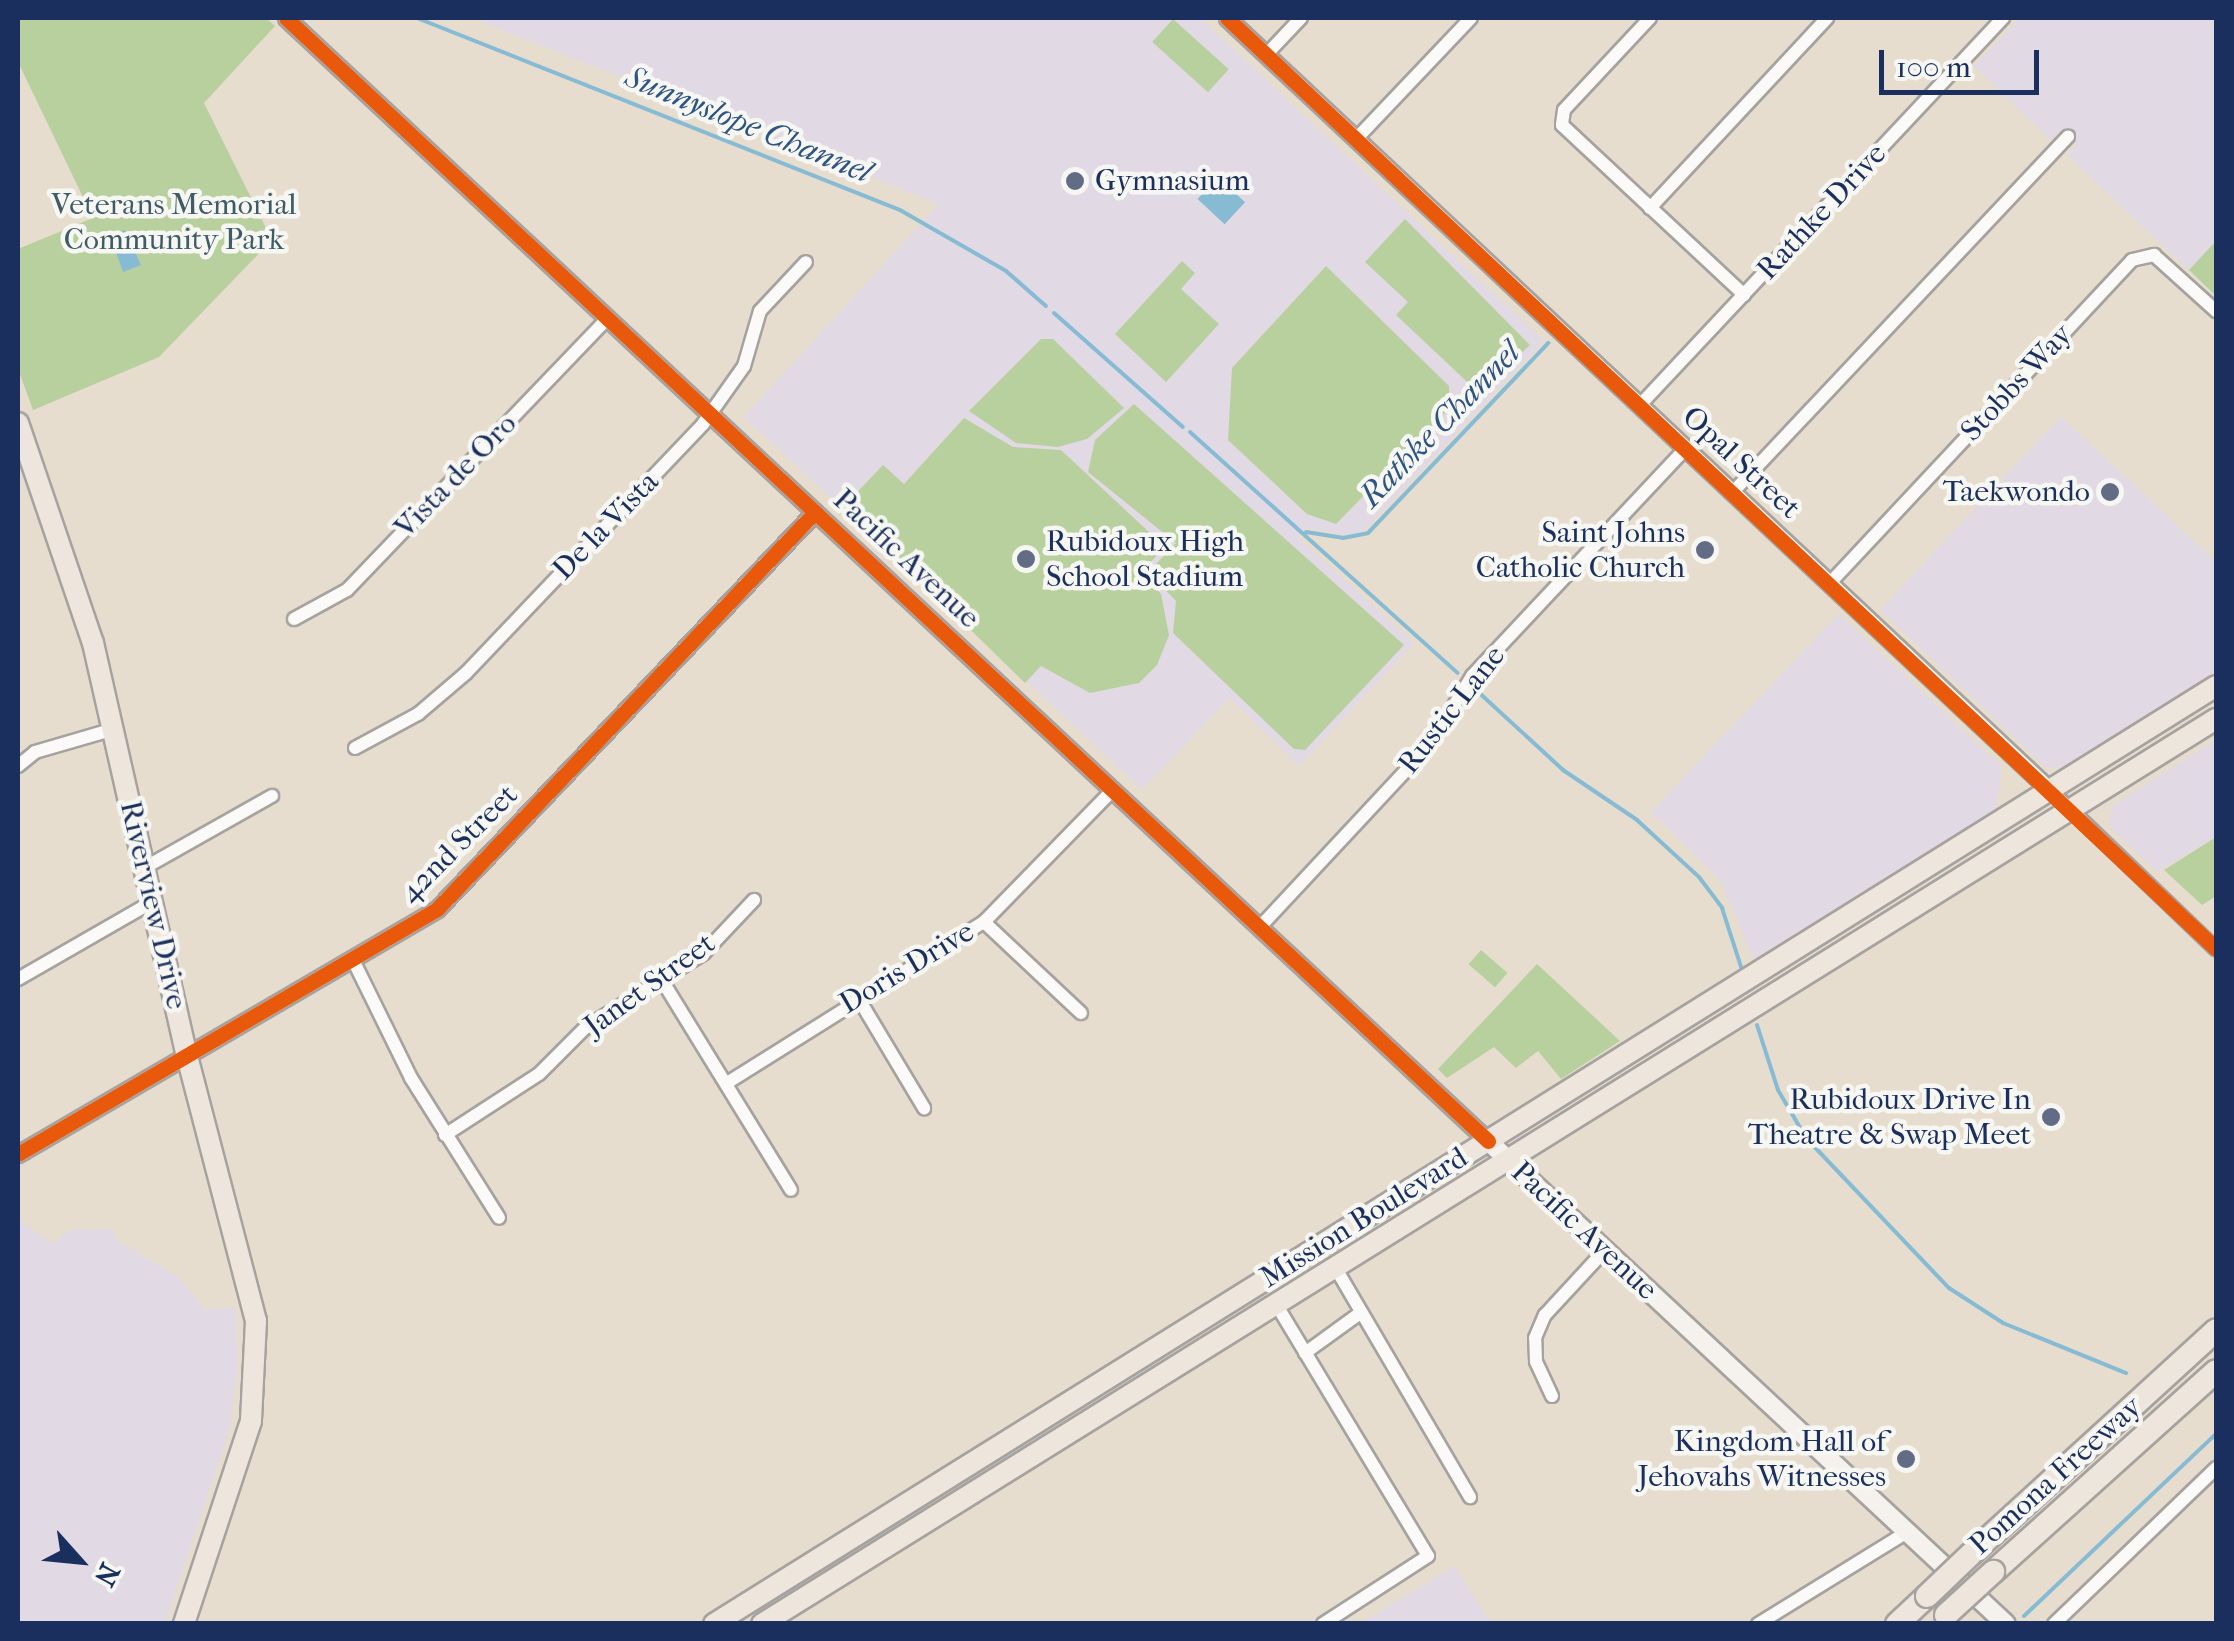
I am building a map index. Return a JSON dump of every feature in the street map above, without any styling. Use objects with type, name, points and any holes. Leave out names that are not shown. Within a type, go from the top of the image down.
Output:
[{"type":"highway","name":"Pomona Freeway","points":[[1897,1624],[2216,1330]]},
{"type":"highway","name":"Pomona Freeway","points":[[1942,1619],[2216,1371]]},
{"type":"main road","name":"Riverview Drive","points":[[18,423],[66,557],[114,729],[187,1056],[250,1285],[257,1360],[239,1468],[184,1624]]},
{"type":"main road","name":"Mission Boulevard","points":[[724,1621],[2216,686]]},
{"type":"main road","name":"Mission Boulevard","points":[[762,1624],[2216,719]]},
{"type":"main road","name":"Pacific Avenue","points":[[1488,1141],[2006,1624]]},
{"type":"street","name":"Pacific Avenue","points":[[286,18],[1488,1141]]},
{"type":"street","name":"Opal Street","points":[[1227,18],[2216,949]]},
{"type":"street","points":[[1266,54],[1301,18]]},
{"type":"street","points":[[1358,138],[1471,18]]},
{"type":"street","points":[[1650,18],[1560,119],[1744,295]]},
{"type":"street","points":[[1650,208],[1827,18]]},
{"type":"street","name":"Rathke Drive","points":[[1640,405],[2003,18]]},
{"type":"street","points":[[1732,493],[2068,136]]},
{"type":"street","name":"Stobbs Way","points":[[1830,583],[2132,260],[2154,255],[2216,311]]},
{"type":"street","name":"De la Vista","points":[[355,748],[418,714],[466,673],[710,415],[744,366],[760,311],[806,262]]},
{"type":"street","name":"Vista de Oro","points":[[294,619],[347,590],[607,318]]},
{"type":"street","name":"Rustic Lane","points":[[1259,928],[1429,746],[1472,676],[1686,448]]},
{"type":"street","name":"42nd Street","points":[[18,1154],[354,962],[437,909],[815,512]]},
{"type":"street","points":[[18,766],[35,752],[114,729]]},
{"type":"street","name":"Doris Drive","points":[[727,1082],[857,996],[984,922],[1113,790]]},
{"type":"street","points":[[144,868],[272,796]]},
{"type":"street","name":"Janet Street","points":[[445,1135],[539,1074],[585,1028],[704,953],[754,900]]},
{"type":"street","points":[[18,979],[152,902]]},
{"type":"street","points":[[984,922],[1080,1014]]},
{"type":"street","points":[[354,962],[445,1135],[499,1218]]},
{"type":"street","points":[[663,982],[791,1190]]},
{"type":"street","points":[[857,996],[924,1108]]},
{"type":"street","points":[[1552,1396],[1536,1361],[1535,1338],[1545,1315],[1604,1251]]},
{"type":"street","points":[[1335,1267],[1470,1497]]},
{"type":"street","points":[[1276,1304],[1428,1556],[1324,1624]]},
{"type":"street","points":[[1306,1354],[1360,1313]]},
{"type":"street","points":[[2054,1624],[2216,1468]]},
{"type":"street","points":[[1758,1624],[1907,1532]]},
{"type":"shaded area","points":[[472,18],[1200,18],[1544,341],[1365,530],[1349,535],[1307,528],[1298,538],[1414,643],[1299,766],[1230,698],[1142,789],[744,417],[939,204]]},
{"type":"shaded area","points":[[2020,18],[2216,18],[2216,296],[2067,155],[2076,145],[2061,130],[2051,140],[1974,66]]},
{"type":"shaded area","points":[[2061,417],[2216,562],[2216,671],[2061,768],[2046,767],[1880,610]]},
{"type":"shaded area","points":[[1839,614],[2002,767],[1996,809],[1754,959],[1720,880],[1651,812]]},
{"type":"shaded area","points":[[2216,740],[2216,837],[2157,872],[2109,826],[2112,806]]},
{"type":"shaded area","points":[[18,1220],[53,1244],[68,1230],[112,1229],[116,1240],[178,1277],[205,1310],[235,1307],[238,1365],[229,1431],[165,1623],[18,1623]]},
{"type":"shaded area","points":[[1455,1566],[1490,1623],[1362,1623]]},
{"type":"green space","name":"Veterans Memorial Community Park","points":[[18,18],[266,18],[275,26],[204,103],[272,240],[159,357],[33,410],[18,369],[18,249],[93,218],[18,62]]},
{"type":"green space","points":[[1173,19],[1229,69],[1208,92],[1152,42]]},
{"type":"green space","points":[[1405,219],[1530,345],[1479,393],[1396,315],[1408,302],[1365,262]]},
{"type":"green space","points":[[2216,241],[2216,296],[2189,270]]},
{"type":"green space","points":[[1182,261],[1195,273],[1181,289],[1219,324],[1166,382],[1115,334]]},
{"type":"green space","points":[[1326,266],[1449,386],[1450,408],[1336,524],[1307,514],[1228,440],[1232,368]]},
{"type":"green space","points":[[1041,339],[1053,339],[1124,408],[1087,439],[1058,447],[1016,443],[969,411]]},
{"type":"green space","points":[[1134,404],[1404,645],[1305,750],[1294,749],[1173,633],[1176,601],[1156,580],[1155,565],[1176,543],[1088,472],[1095,440]]},
{"type":"green space","name":"Rubidoux High School Stadium","points":[[964,418],[1013,447],[1061,450],[1165,547],[1141,572],[1161,594],[1169,635],[1157,665],[1139,683],[1090,693],[1041,666],[1025,683],[844,506],[883,465],[904,484]]},
{"type":"green space","points":[[2216,837],[2216,896],[2202,905],[2164,870]]},
{"type":"green space","points":[[1481,950],[1507,973],[1495,987],[1469,964]]},
{"type":"green space","points":[[1537,964],[1620,1041],[1561,1079],[1538,1051],[1516,1068],[1494,1047],[1447,1078],[1438,1069]]},
{"type":"water","points":[[1218,177],[1245,202],[1225,224],[1198,199]]},
{"type":"water","points":[[125,230],[141,265],[123,272],[110,235]]},
{"type":"waterway","name":"Sunnyslope Channel","points":[[417,18],[900,210],[1006,271],[1046,306]]},
{"type":"waterway","name":"Sunnyslope Channel","points":[[1054,313],[1183,427]]},
{"type":"waterway","name":"Rathke Channel","points":[[1306,532],[1343,538],[1368,533],[1548,343]]},
{"type":"waterway","name":"Sunnyslope Channel","points":[[1190,432],[1458,673]]},
{"type":"waterway","name":"Sunnyslope Channel","points":[[1475,689],[1563,770],[1637,820],[1699,877],[1722,908],[1741,967]]},
{"type":"waterway","name":"Sunnyslope Channel","points":[[1757,1025],[1778,1090],[1806,1138],[1949,1288],[2003,1323],[2126,1373]]},
{"type":"waterway","name":"Sunnyslope Channel","points":[[2024,1616],[2216,1434]]},
{"type":"cycle path","points":[[286,18],[1488,1141]]},
{"type":"cycle path","points":[[1227,18],[2216,949]]},
{"type":"cycle path","points":[[18,1154],[437,909],[815,512]]},
{"type":"place","name":"Gymnasium","points":[[1075,181]]},
{"type":"place","name":"Taekwondo","points":[[2110,492]]},
{"type":"place","name":"Saint Johns Catholic Church","points":[[1705,550]]},
{"type":"place","name":"Rubidoux High School Stadium","points":[[1026,559]]},
{"type":"place","name":"Rubidoux Drive In Theatre & Swap Meet","points":[[2051,1117]]},
{"type":"place","name":"Kingdom Hall of Jehovahs Witnesses","points":[[1906,1459]]}]
